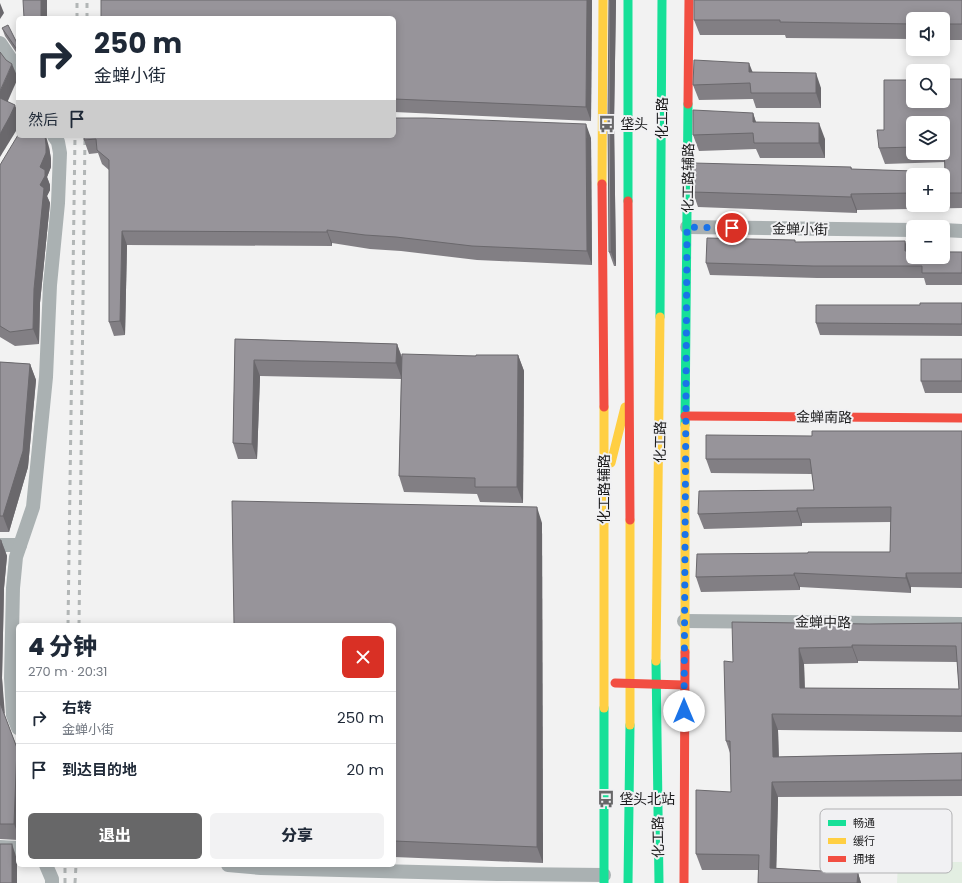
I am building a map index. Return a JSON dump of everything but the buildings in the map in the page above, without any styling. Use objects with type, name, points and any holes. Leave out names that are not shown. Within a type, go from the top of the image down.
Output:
[{"type":"street","name":"化工路辅路","points":[[603,0],[602,130],[605,505],[604,879]]},
{"type":"street","points":[[628,0],[627,124],[630,388],[628,883]]},
{"type":"street","name":"化工路","points":[[659,883],[656,685],[660,399],[662,0]]},
{"type":"street","name":"化工路辅路","points":[[684,883],[685,416],[689,0]]},
{"type":"street","points":[[0,43],[16,67]]},
{"type":"street","points":[[586,130],[602,130]]},
{"type":"street","points":[[16,722],[13,714],[11,678],[13,588],[16,557],[33,507],[46,377],[50,286],[58,203],[60,153],[58,142],[55,138]]},
{"type":"street","name":"金蝉小街","points":[[687,227],[906,230]]},
{"type":"street","points":[[950,230],[962,231]]},
{"type":"street","points":[[605,505],[611,464],[630,388]]},
{"type":"street","points":[[660,399],[668,428]]},
{"type":"street","name":"金蝉南路","points":[[685,416],[962,418]]},
{"type":"street","points":[[676,456],[685,484]]},
{"type":"street","points":[[0,545],[20,545]]},
{"type":"street","name":"金蝉中路","points":[[684,621],[962,624]]},
{"type":"street","points":[[605,683],[630,685],[684,685]]},
{"type":"street","points":[[0,847],[16,848]]},
{"type":"street","points":[[624,883],[628,852]]},
{"type":"street","points":[[47,867],[52,879],[52,883]]},
{"type":"street","points":[[250,867],[496,874],[604,879]]},
{"type":"shaded area","points":[[952,862],[962,862],[962,883],[897,883],[897,873],[952,873]]},
{"type":"railway","points":[[77,0],[77,16]]},
{"type":"railway","points":[[87,0],[87,16]]},
{"type":"railway","points":[[68,623],[75,138]]},
{"type":"railway","points":[[79,623],[85,138]]},
{"type":"railway","points":[[65,867],[65,883]]},
{"type":"railway","points":[[75,883],[76,867]]},
{"type":"traffic: fast","points":[[628,0],[628,201]]},
{"type":"traffic: fast","points":[[660,317],[662,0]]},
{"type":"traffic: fast","points":[[685,425],[688,104]]},
{"type":"traffic: fast","points":[[656,661],[659,883]]},
{"type":"traffic: fast","points":[[604,708],[604,883]]},
{"type":"traffic: fast","points":[[628,883],[630,725]]},
{"type":"traffic: slow","points":[[602,184],[603,0]]},
{"type":"traffic: slow","points":[[656,661],[660,317]]},
{"type":"traffic: slow","points":[[604,407],[604,708]]},
{"type":"traffic: slow","points":[[611,463],[625,407]]},
{"type":"traffic: slow","points":[[685,425],[685,652]]},
{"type":"traffic: slow","points":[[630,520],[630,725]]},
{"type":"traffic: jam","points":[[688,104],[689,0]]},
{"type":"traffic: jam","points":[[602,184],[604,407]]},
{"type":"traffic: jam","points":[[628,201],[630,520]]},
{"type":"traffic: jam","points":[[685,416],[962,418]]},
{"type":"traffic: jam","points":[[684,883],[685,652]]},
{"type":"traffic: jam","points":[[615,683],[684,685]]},
{"type":"place","name":"垡头","points":[[607,124]]},
{"type":"place","name":"垡头北站","points":[[606,799]]},
{"type":"route","points":[[684,711],[687,227],[732,228]]}]
